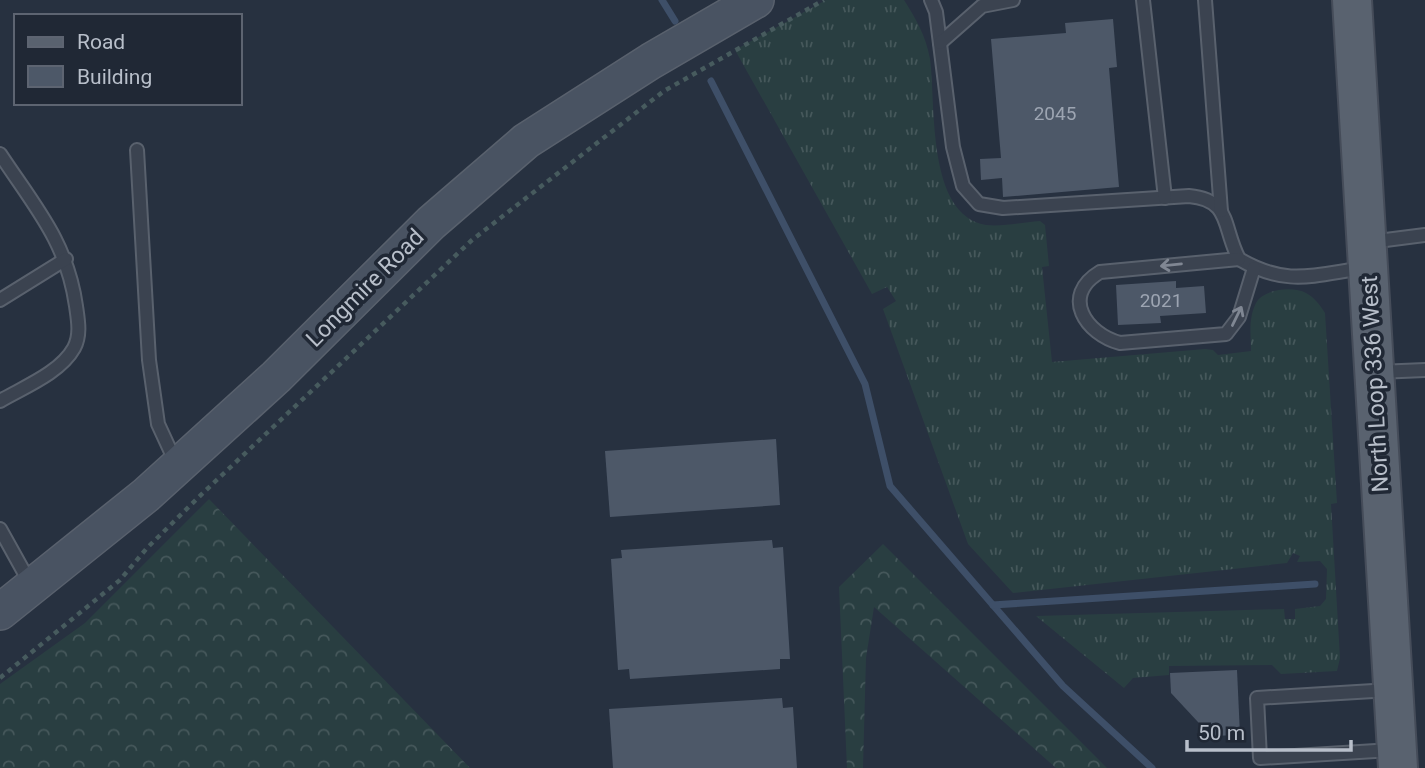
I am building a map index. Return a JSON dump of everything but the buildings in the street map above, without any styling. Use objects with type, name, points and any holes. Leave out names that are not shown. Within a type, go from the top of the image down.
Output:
[{"type":"main road","name":"North Loop 336 West","points":[[1352,0],[1398,759]]},
{"type":"main road","name":"Longmire Road","points":[[0,612],[177,467],[276,377],[431,223],[526,141],[651,61],[752,1]]},
{"type":"lane","points":[[931,0],[940,43],[953,147],[963,186],[979,205],[1003,208],[1165,198],[1209,198],[1222,211]]},
{"type":"lane","points":[[940,43],[982,6],[1013,0]]},
{"type":"lane","points":[[1143,0],[1165,198]]},
{"type":"lane","points":[[1205,0],[1222,211],[1231,244],[1239,258],[1269,275],[1295,278],[1425,235]]},
{"type":"lane","points":[[137,150],[149,360],[158,424],[177,467]]},
{"type":"lane","points":[[0,154],[66,259],[71,273],[79,331],[74,348],[58,367],[0,401]]},
{"type":"lane","points":[[1239,258],[1100,272],[1086,281],[1079,294],[1081,313],[1107,340],[1119,343],[1226,334],[1238,317],[1254,268]]},
{"type":"lane","points":[[0,300],[66,259]]},
{"type":"lane","points":[[1374,372],[1425,370]]},
{"type":"lane","points":[[0,529],[32,587]]},
{"type":"lane","points":[[1394,690],[1257,698],[1260,758],[1398,759]]},
{"type":"path","points":[[0,678],[37,651],[120,580],[214,482],[472,240],[664,91],[824,0]]},
{"type":"green space","points":[[826,0],[904,0],[920,28],[930,59],[938,155],[943,180],[953,201],[967,217],[986,225],[1040,221],[1045,225],[1049,266],[1042,267],[1052,362],[1205,349],[1213,350],[1218,355],[1251,351],[1252,315],[1260,298],[1279,290],[1294,290],[1309,295],[1319,304],[1325,313],[1337,503],[1331,504],[1340,658],[1337,671],[1281,674],[1272,665],[1169,666],[1169,675],[1133,678],[1124,688],[1036,616],[1284,609],[1285,619],[1295,619],[1295,609],[1320,606],[1326,599],[1327,569],[1320,561],[1297,562],[1300,556],[1293,553],[1287,563],[1013,593],[968,544],[883,309],[896,301],[887,287],[872,294],[735,50]]},
{"type":"green space","points":[[209,499],[470,768],[0,768],[0,684],[85,623]]},
{"type":"green space","points":[[883,544],[1107,768],[1056,768],[874,607],[866,658],[863,768],[847,768],[839,587]]},
{"type":"waterway","points":[[662,0],[675,21]]},
{"type":"waterway","points":[[711,81],[865,384],[890,486],[1063,686],[1152,768]]},
{"type":"waterway","points":[[993,605],[1315,584]]}]
